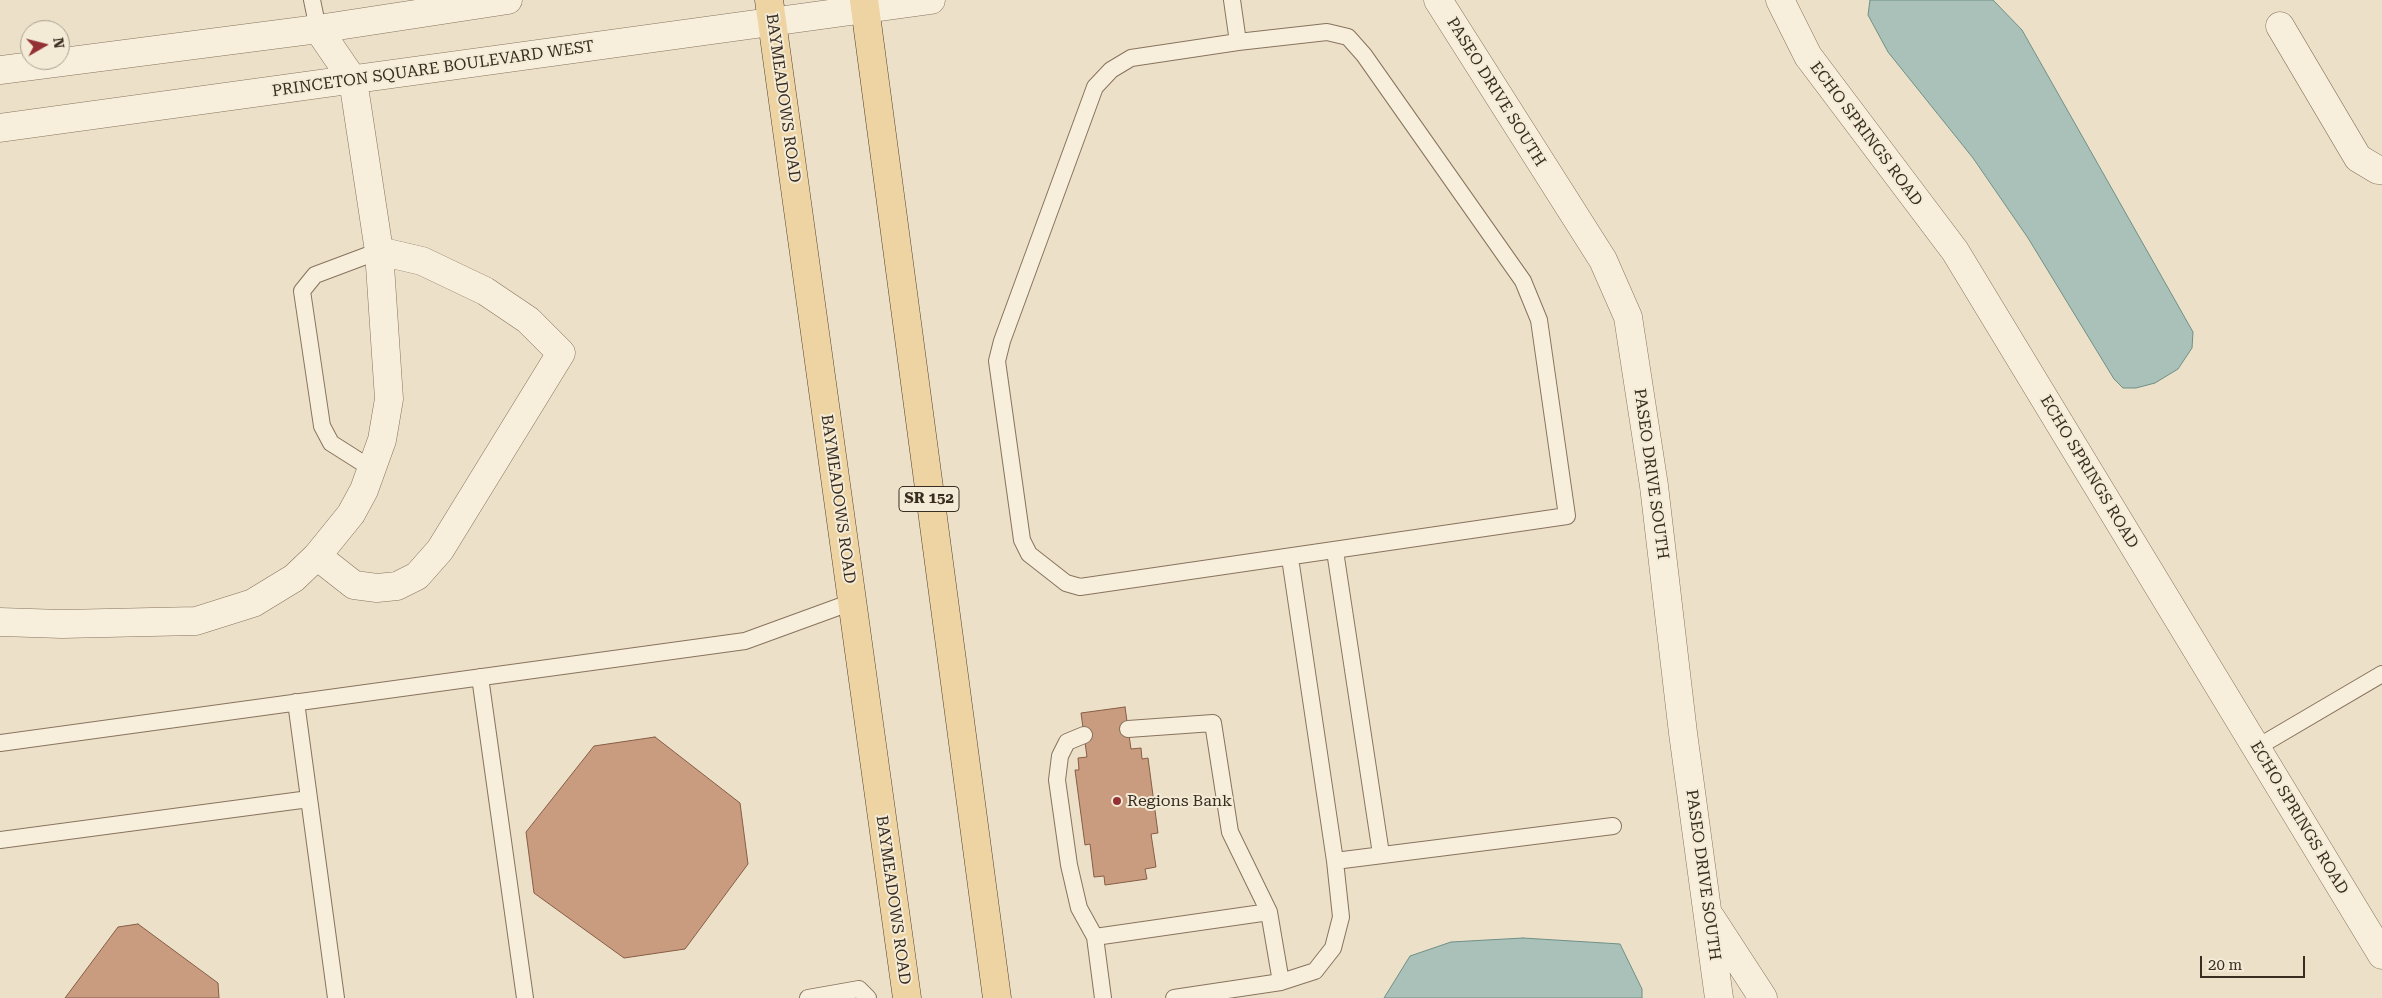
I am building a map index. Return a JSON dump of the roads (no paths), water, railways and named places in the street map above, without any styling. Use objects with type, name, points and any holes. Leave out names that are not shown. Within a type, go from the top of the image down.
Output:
[{"type":"main road","name":"SR 152","points":[[865,4],[928,492],[997,998]]},
{"type":"main road","name":"BAYMEADOWS ROAD","points":[[771,11],[907,998]]},
{"type":"street","points":[[0,70],[318,29],[508,0]]},
{"type":"street","name":"PRINCETON SQUARE BOULEVARD WEST","points":[[0,128],[353,80],[771,11],[931,0]]},
{"type":"street","name":"PASEO DRIVE SOUTH","points":[[1438,0],[1603,260],[1628,317],[1654,486],[1682,723],[1719,998]]},
{"type":"street","name":"ECHO SPRINGS ROAD","points":[[1780,0],[1808,56],[1955,252],[2382,955]]},
{"type":"street","points":[[2280,26],[2358,158],[2378,170],[2382,170]]},
{"type":"street","points":[[0,622],[62,624],[196,620],[254,603],[294,578],[317,556],[351,514],[364,490],[382,440],[389,399],[379,251],[353,80],[318,29]]},
{"type":"street","points":[[317,556],[354,585],[377,588],[397,586],[417,576],[440,550],[561,353],[528,320],[485,291],[422,261],[379,251]]},
{"type":"street","points":[[1708,912],[1764,998]]},
{"type":"lane","points":[[312,0],[318,29]]},
{"type":"lane","points":[[1232,0],[1238,42]]},
{"type":"lane","points":[[1327,32],[1348,38],[1364,55],[1523,281],[1539,320],[1567,516],[1335,551],[1080,588],[1066,583],[1029,554],[1022,540],[997,361],[1002,341],[1096,87],[1111,70],[1131,58],[1238,42],[1327,32]]},
{"type":"lane","points":[[372,469],[331,443],[322,426],[302,291],[315,275],[379,251]]},
{"type":"lane","points":[[1335,551],[1381,854]]},
{"type":"lane","points":[[1174,998],[1281,982],[1315,970],[1333,948],[1341,917],[1335,861],[1290,558]]},
{"type":"lane","points":[[0,743],[745,641],[852,602]]},
{"type":"lane","points":[[2256,748],[2382,674]]},
{"type":"lane","points":[[480,677],[525,998]]},
{"type":"lane","points":[[296,702],[336,998]]},
{"type":"lane","points":[[1128,729],[1213,723],[1230,832],[1269,912],[1281,982]]},
{"type":"lane","points":[[1084,735],[1067,742],[1060,756],[1057,780],[1069,865],[1079,908],[1095,937],[1103,998]]},
{"type":"lane","points":[[0,840],[309,799]]},
{"type":"lane","points":[[1335,861],[1613,826]]},
{"type":"lane","points":[[1095,937],[1269,912]]},
{"type":"lane","points":[[808,998],[859,989],[868,998]]},
{"type":"water","points":[[1870,0],[1993,0],[2022,30],[2193,332],[2192,348],[2178,369],[2155,383],[2136,388],[2123,388],[2114,379],[2028,238],[1973,158],[1888,52],[1868,15]]},
{"type":"water","points":[[1523,938],[1620,944],[1642,989],[1642,998],[1384,998],[1410,956],[1451,942]]},
{"type":"place","name":"Regions Bank","points":[[1117,801]]}]
